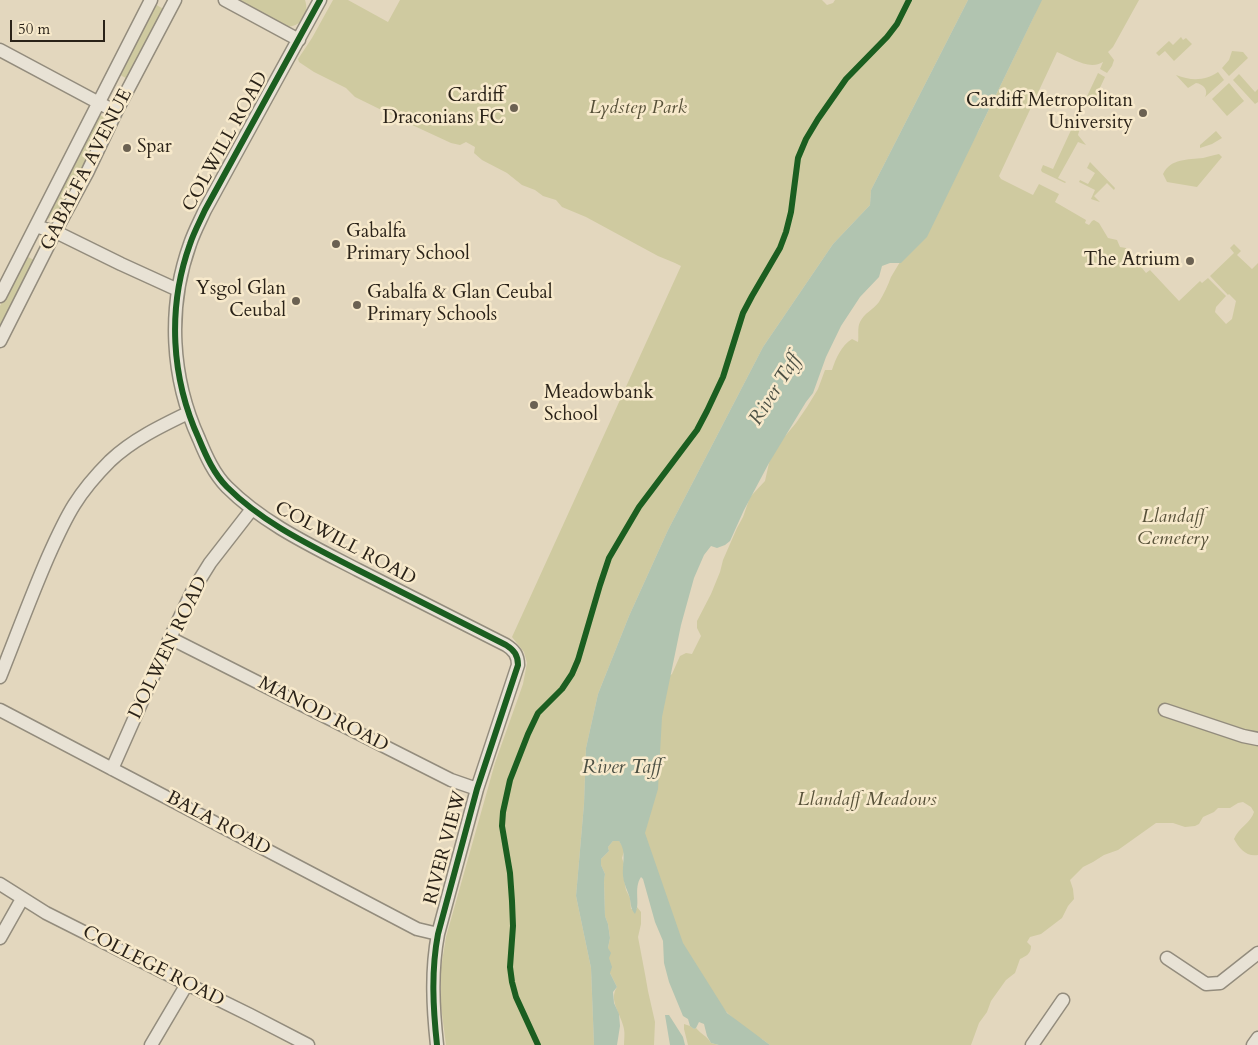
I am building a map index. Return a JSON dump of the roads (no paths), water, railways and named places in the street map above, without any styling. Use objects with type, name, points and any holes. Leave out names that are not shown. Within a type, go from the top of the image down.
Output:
[{"type":"street","name":"GABALFA AVENUE","points":[[0,296],[151,0]]},
{"type":"street","name":"GABALFA AVENUE","points":[[0,341],[175,0]]},
{"type":"street","points":[[225,0],[299,40]]},
{"type":"street","name":"COLWILL ROAD","points":[[320,0],[205,210],[190,244],[178,290],[175,332],[180,384],[188,413],[216,473],[225,486],[252,509],[303,542],[506,645],[515,652],[518,658],[518,665]]},
{"type":"street","points":[[0,50],[116,112]]},
{"type":"street","points":[[36,226],[55,232],[178,290]]},
{"type":"street","points":[[0,677],[37,581],[56,538],[83,492],[111,460],[132,443],[188,413]]},
{"type":"street","name":"DOLWEN ROAD","points":[[112,768],[192,592],[210,563],[252,509]]},
{"type":"street","name":"MANOD ROAD","points":[[170,638],[451,780],[477,789]]},
{"type":"street","name":"RIVER VIEW","points":[[438,1045],[433,990],[434,952],[477,789],[518,665]]},
{"type":"street","name":"BALA ROAD","points":[[0,710],[417,929],[438,934]]},
{"type":"street","points":[[1165,710],[1243,736],[1258,739]]},
{"type":"street","name":"COLLEGE ROAD","points":[[0,884],[46,913],[258,1018],[308,1045]]},
{"type":"street","points":[[0,938],[22,899]]},
{"type":"street","points":[[1168,958],[1206,984],[1220,983],[1258,953]]},
{"type":"street","points":[[150,1045],[187,984]]},
{"type":"street","points":[[1032,1045],[1063,1000]]},
{"type":"street","points":[[1253,1045],[1258,1038]]},
{"type":"water","name":"River Taff","points":[[968,0],[1042,0],[927,237],[901,263],[890,263],[882,266],[879,277],[860,297],[841,326],[826,357],[813,393],[769,463],[730,541],[717,548],[711,546],[704,555],[694,578],[681,625],[662,717],[658,789],[645,833],[683,943],[727,1013],[770,1045],[719,1045],[711,1043],[704,1024],[699,1022],[694,1029],[690,1026],[688,1019],[683,1016],[669,982],[664,963],[663,941],[655,922],[643,879],[641,877],[638,886],[637,910],[635,914],[631,907],[624,879],[623,849],[619,841],[613,841],[608,847],[609,851],[601,859],[601,865],[605,874],[605,916],[610,938],[608,948],[611,953],[609,958],[612,967],[610,973],[617,987],[613,992],[620,1026],[617,1045],[594,1045],[591,968],[576,896],[584,804],[586,748],[598,694],[629,616],[668,530],[763,347],[833,244],[870,205],[871,190]]},
{"type":"water","points":[[665,1015],[669,1015],[683,1037],[685,1045],[670,1045]]},
{"type":"place","name":"Cardiff Draconians FC","points":[[514,108]]},
{"type":"place","name":"Cardiff Metropolitan University","points":[[1143,113]]},
{"type":"place","name":"Spar","points":[[127,148]]},
{"type":"place","name":"Gabalfa Primary School","points":[[336,244]]},
{"type":"place","name":"The Atrium","points":[[1190,261]]},
{"type":"place","name":"Ysgol Glan Ceubal","points":[[296,301]]},
{"type":"place","name":"Gabalfa & Glan Ceubal Primary Schools","points":[[357,305]]},
{"type":"place","name":"Meadowbank School","points":[[534,405]]},
{"type":"park label","name":"Lydstep Park","points":[[638,109]]},
{"type":"park label","name":"Llandaff Cemetery","points":[[1173,529]]},
{"type":"park label","name":"Llandaff Meadows","points":[[867,801]]}]
